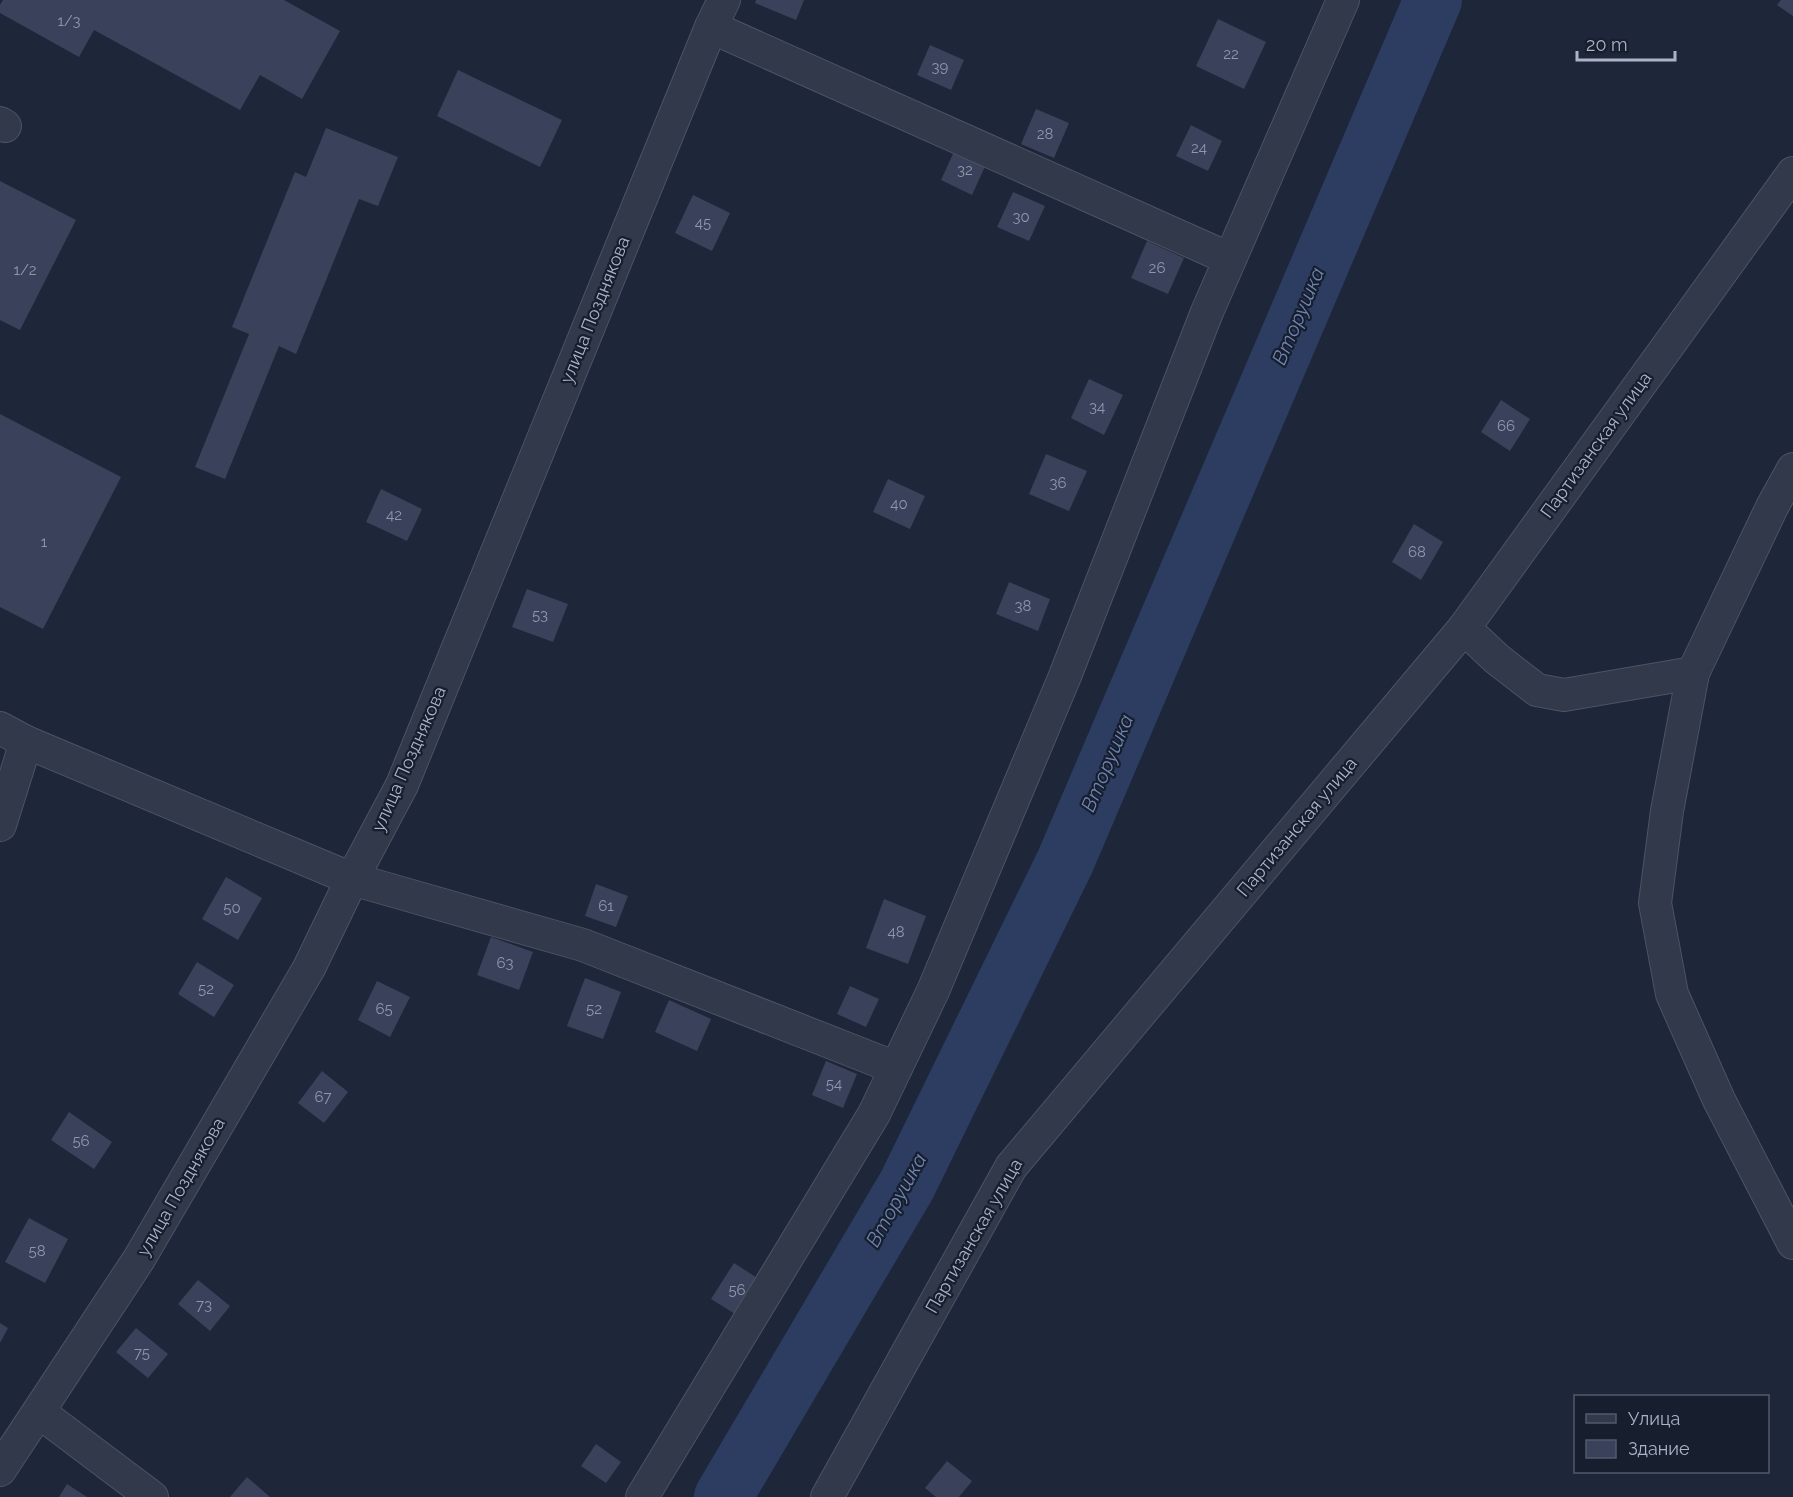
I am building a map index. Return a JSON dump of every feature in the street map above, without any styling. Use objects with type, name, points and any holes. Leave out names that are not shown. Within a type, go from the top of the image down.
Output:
[{"type":"street","points":[[642,1497],[874,1114],[933,991],[1065,676],[1207,312],[1343,0]]},
{"type":"street","points":[[718,13],[1230,259]]},
{"type":"street","name":"улица Позднякова","points":[[0,1470],[150,1239],[309,968],[352,879],[402,785],[718,13]]},
{"type":"street","name":"Партизанская улица","points":[[827,1497],[1011,1167],[1464,628],[1793,173]]},
{"type":"street","points":[[1793,469],[1772,507],[1694,673],[1667,811],[1655,903],[1672,994],[1719,1100],[1793,1243]]},
{"type":"street","points":[[1464,628],[1497,659],[1537,690],[1564,695],[1694,673]]},
{"type":"street","points":[[0,825],[13,735],[352,879],[583,945],[896,1068]]},
{"type":"street","points":[[39,1412],[152,1497]]},
{"type":"building","points":[[3,0],[284,0],[340,31],[302,99],[260,75],[240,110],[94,30],[79,57],[0,13]]},
{"type":"building","points":[[756,0],[804,0],[796,20],[755,3]]},
{"type":"building","points":[[1781,0],[1793,0],[1793,16],[1777,5]]},
{"type":"building","points":[[1218,19],[1266,42],[1244,89],[1196,66]]},
{"type":"building","points":[[930,45],[964,60],[951,90],[917,75]]},
{"type":"building","points":[[458,70],[562,120],[540,167],[437,116]]},
{"type":"building","points":[[1036,109],[1069,123],[1054,158],[1021,144]]},
{"type":"building","points":[[1191,125],[1222,141],[1208,171],[1176,156]]},
{"type":"building","points":[[326,128],[398,157],[378,206],[359,199],[296,354],[279,346],[225,479],[195,467],[249,334],[232,327],[295,172],[306,177]]},
{"type":"building","points":[[957,145],[988,160],[972,195],[941,180]]},
{"type":"building","points":[[0,181],[76,220],[20,330],[0,320]]},
{"type":"building","points":[[1013,192],[1045,206],[1029,241],[997,227]]},
{"type":"building","points":[[693,195],[730,213],[712,251],[675,233]]},
{"type":"building","points":[[1147,241],[1184,258],[1168,294],[1131,278]]},
{"type":"building","points":[[1089,379],[1123,395],[1104,435],[1071,418]]},
{"type":"building","points":[[1501,400],[1530,419],[1510,451],[1481,432]]},
{"type":"building","points":[[0,414],[121,477],[43,629],[0,607]]},
{"type":"building","points":[[1046,454],[1087,471],[1069,511],[1029,494]]},
{"type":"building","points":[[888,479],[925,496],[910,529],[873,512]]},
{"type":"building","points":[[381,489],[422,509],[407,541],[366,522]]},
{"type":"building","points":[[1414,524],[1443,542],[1421,580],[1392,562]]},
{"type":"building","points":[[1009,582],[1050,599],[1038,631],[996,614]]},
{"type":"building","points":[[527,589],[568,604],[553,642],[512,627]]},
{"type":"building","points":[[226,877],[262,898],[238,940],[202,919]]},
{"type":"building","points":[[596,884],[628,896],[616,927],[585,916]]},
{"type":"building","points":[[884,899],[926,916],[908,964],[866,948]]},
{"type":"building","points":[[491,937],[533,952],[519,990],[477,975]]},
{"type":"building","points":[[197,962],[234,985],[214,1017],[178,994]]},
{"type":"building","points":[[585,978],[621,992],[603,1039],[567,1026]]},
{"type":"building","points":[[377,981],[410,997],[390,1037],[358,1020]]},
{"type":"building","points":[[850,986],[879,999],[866,1027],[837,1014]]},
{"type":"building","points":[[669,1000],[711,1019],[697,1051],[655,1032]]},
{"type":"building","points":[[826,1061],[857,1074],[843,1108],[812,1095]]},
{"type":"building","points":[[322,1071],[348,1092],[324,1123],[298,1103]]},
{"type":"building","points":[[69,1112],[112,1142],[94,1169],[51,1140]]},
{"type":"building","points":[[29,1218],[68,1239],[45,1283],[5,1262]]},
{"type":"building","points":[[734,1263],[762,1281],[740,1317],[711,1299]]},
{"type":"building","points":[[198,1280],[230,1306],[210,1331],[178,1304]]},
{"type":"building","points":[[0,1323],[8,1328],[0,1343]]},
{"type":"building","points":[[136,1328],[168,1354],[148,1378],[116,1352]]},
{"type":"building","points":[[596,1444],[621,1462],[606,1483],[581,1466]]},
{"type":"building","points":[[947,1461],[972,1481],[959,1497],[936,1497],[925,1488]]},
{"type":"building","points":[[247,1477],[270,1497],[230,1497]]},
{"type":"building","points":[[67,1484],[87,1497],[59,1497]]},
{"type":"waterway","name":"Вторушка","points":[[723,1497],[907,1185],[1065,862],[1433,0]]}]
